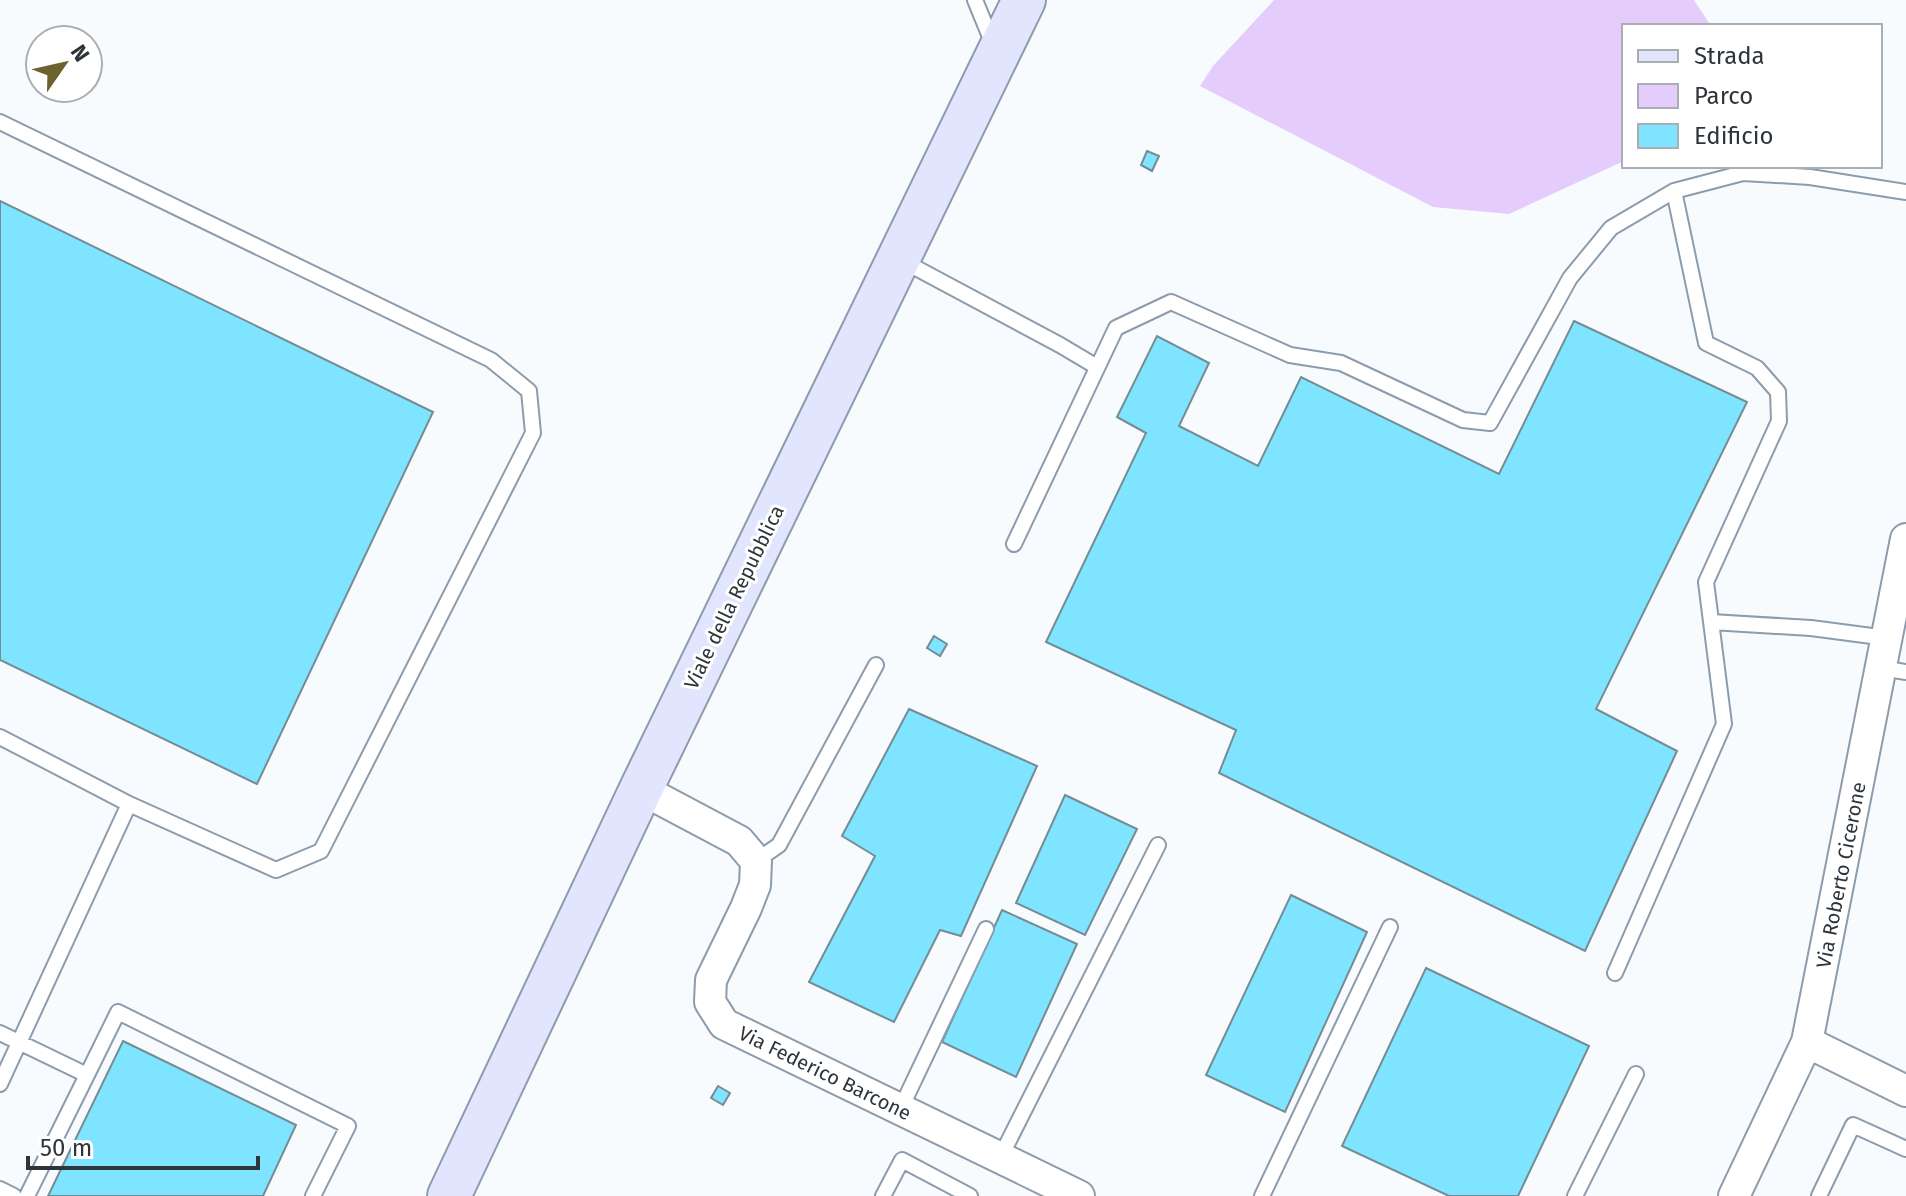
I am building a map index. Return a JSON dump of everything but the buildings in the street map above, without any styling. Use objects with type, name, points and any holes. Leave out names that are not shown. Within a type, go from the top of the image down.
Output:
[{"type":"main road","name":"Viale della Repubblica","points":[[449,1196],[641,789],[1024,0]]},
{"type":"street","name":"Via Roberto Cicerone","points":[[1734,1196],[1807,1042],[1891,659],[1906,539]]},
{"type":"street","points":[[641,789],[739,841],[756,861]]},
{"type":"street","name":"Via Federico Barcone","points":[[756,861],[755,885],[711,980],[710,1002],[724,1024],[1079,1196]]},
{"type":"street","points":[[1807,1042],[1906,1091]]},
{"type":"lane","points":[[975,0],[997,55]]},
{"type":"lane","points":[[0,122],[491,360],[529,391],[533,433],[321,851],[276,870],[129,804],[0,737]]},
{"type":"lane","points":[[1014,544],[1116,328],[1171,302],[1290,355],[1341,363],[1463,420],[1490,423],[1570,278],[1611,228],[1674,191],[1743,173],[1810,177],[1906,192]]},
{"type":"lane","points":[[1615,973],[1724,724],[1706,582],[1779,421],[1778,392],[1757,368],[1706,343],[1674,191]]},
{"type":"lane","points":[[899,259],[1097,367]]},
{"type":"lane","points":[[1711,622],[1811,628],[1891,659]]},
{"type":"lane","points":[[756,861],[779,845],[876,665]]},
{"type":"lane","points":[[0,1084],[129,804]]},
{"type":"lane","points":[[1000,1158],[1158,845]]},
{"type":"lane","points":[[1262,1196],[1390,927]]},
{"type":"lane","points":[[900,1110],[986,929]]},
{"type":"lane","points":[[27,1196],[118,1012],[348,1126],[313,1196]]},
{"type":"lane","points":[[0,1033],[87,1075]]},
{"type":"lane","points":[[1575,1196],[1636,1074]]},
{"type":"lane","points":[[1819,1196],[1853,1125],[1906,1149]]},
{"type":"lane","points":[[883,1196],[902,1160],[970,1196]]},
{"type":"lane","points":[[0,1189],[14,1196]]},
{"type":"green space","points":[[1274,0],[1694,0],[1710,24],[1622,24],[1622,162],[1509,214],[1433,207],[1200,86],[1213,66]]}]
